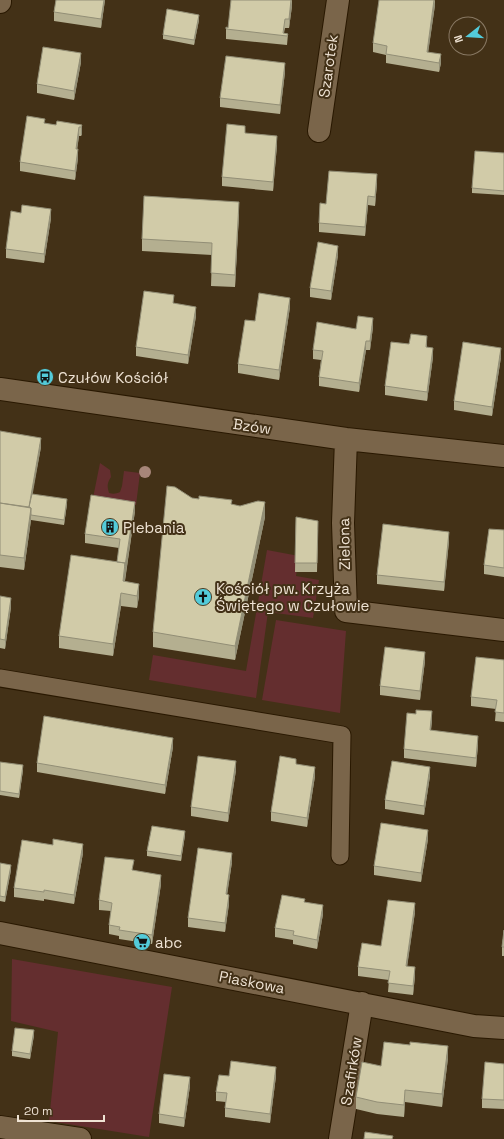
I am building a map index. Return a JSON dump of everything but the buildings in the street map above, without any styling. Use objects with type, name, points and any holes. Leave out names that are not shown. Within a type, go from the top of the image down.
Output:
[{"type":"street","name":"Szarotek","points":[[319,131],[338,0]]},
{"type":"street","name":"Bzów","points":[[0,389],[346,439],[504,456]]},
{"type":"street","name":"Zielona","points":[[346,439],[343,523],[346,611],[504,630]]},
{"type":"street","name":"Piaskowa","points":[[0,933],[474,1026],[504,1028]]},
{"type":"street","name":"Szafirków","points":[[340,1139],[362,1003]]},
{"type":"street","points":[[0,1127],[80,1139]]},
{"type":"lane","points":[[0,678],[342,735],[340,856]]},
{"type":"shaded area","points":[[100,463],[110,470],[111,477],[108,485],[109,493],[114,494],[120,492],[124,471],[140,473],[136,505],[93,498]]},
{"type":"shaded area","points":[[267,550],[299,556],[296,576],[319,580],[313,618],[268,612],[256,698],[149,680],[153,655],[246,671]]},
{"type":"shaded area","points":[[276,620],[346,631],[340,713],[262,700]]},
{"type":"shaded area","points":[[12,959],[172,987],[149,1137],[49,1121],[58,1032],[11,1021]]},
{"type":"place","name":"Czułów Kościół","points":[[45,377]]},
{"type":"place","name":"Plebania","points":[[110,527]]},
{"type":"place","name":"Kościół pw. Krzyża Świętego w Czułowie","points":[[203,597]]},
{"type":"place","name":"abc","points":[[142,942]]}]
